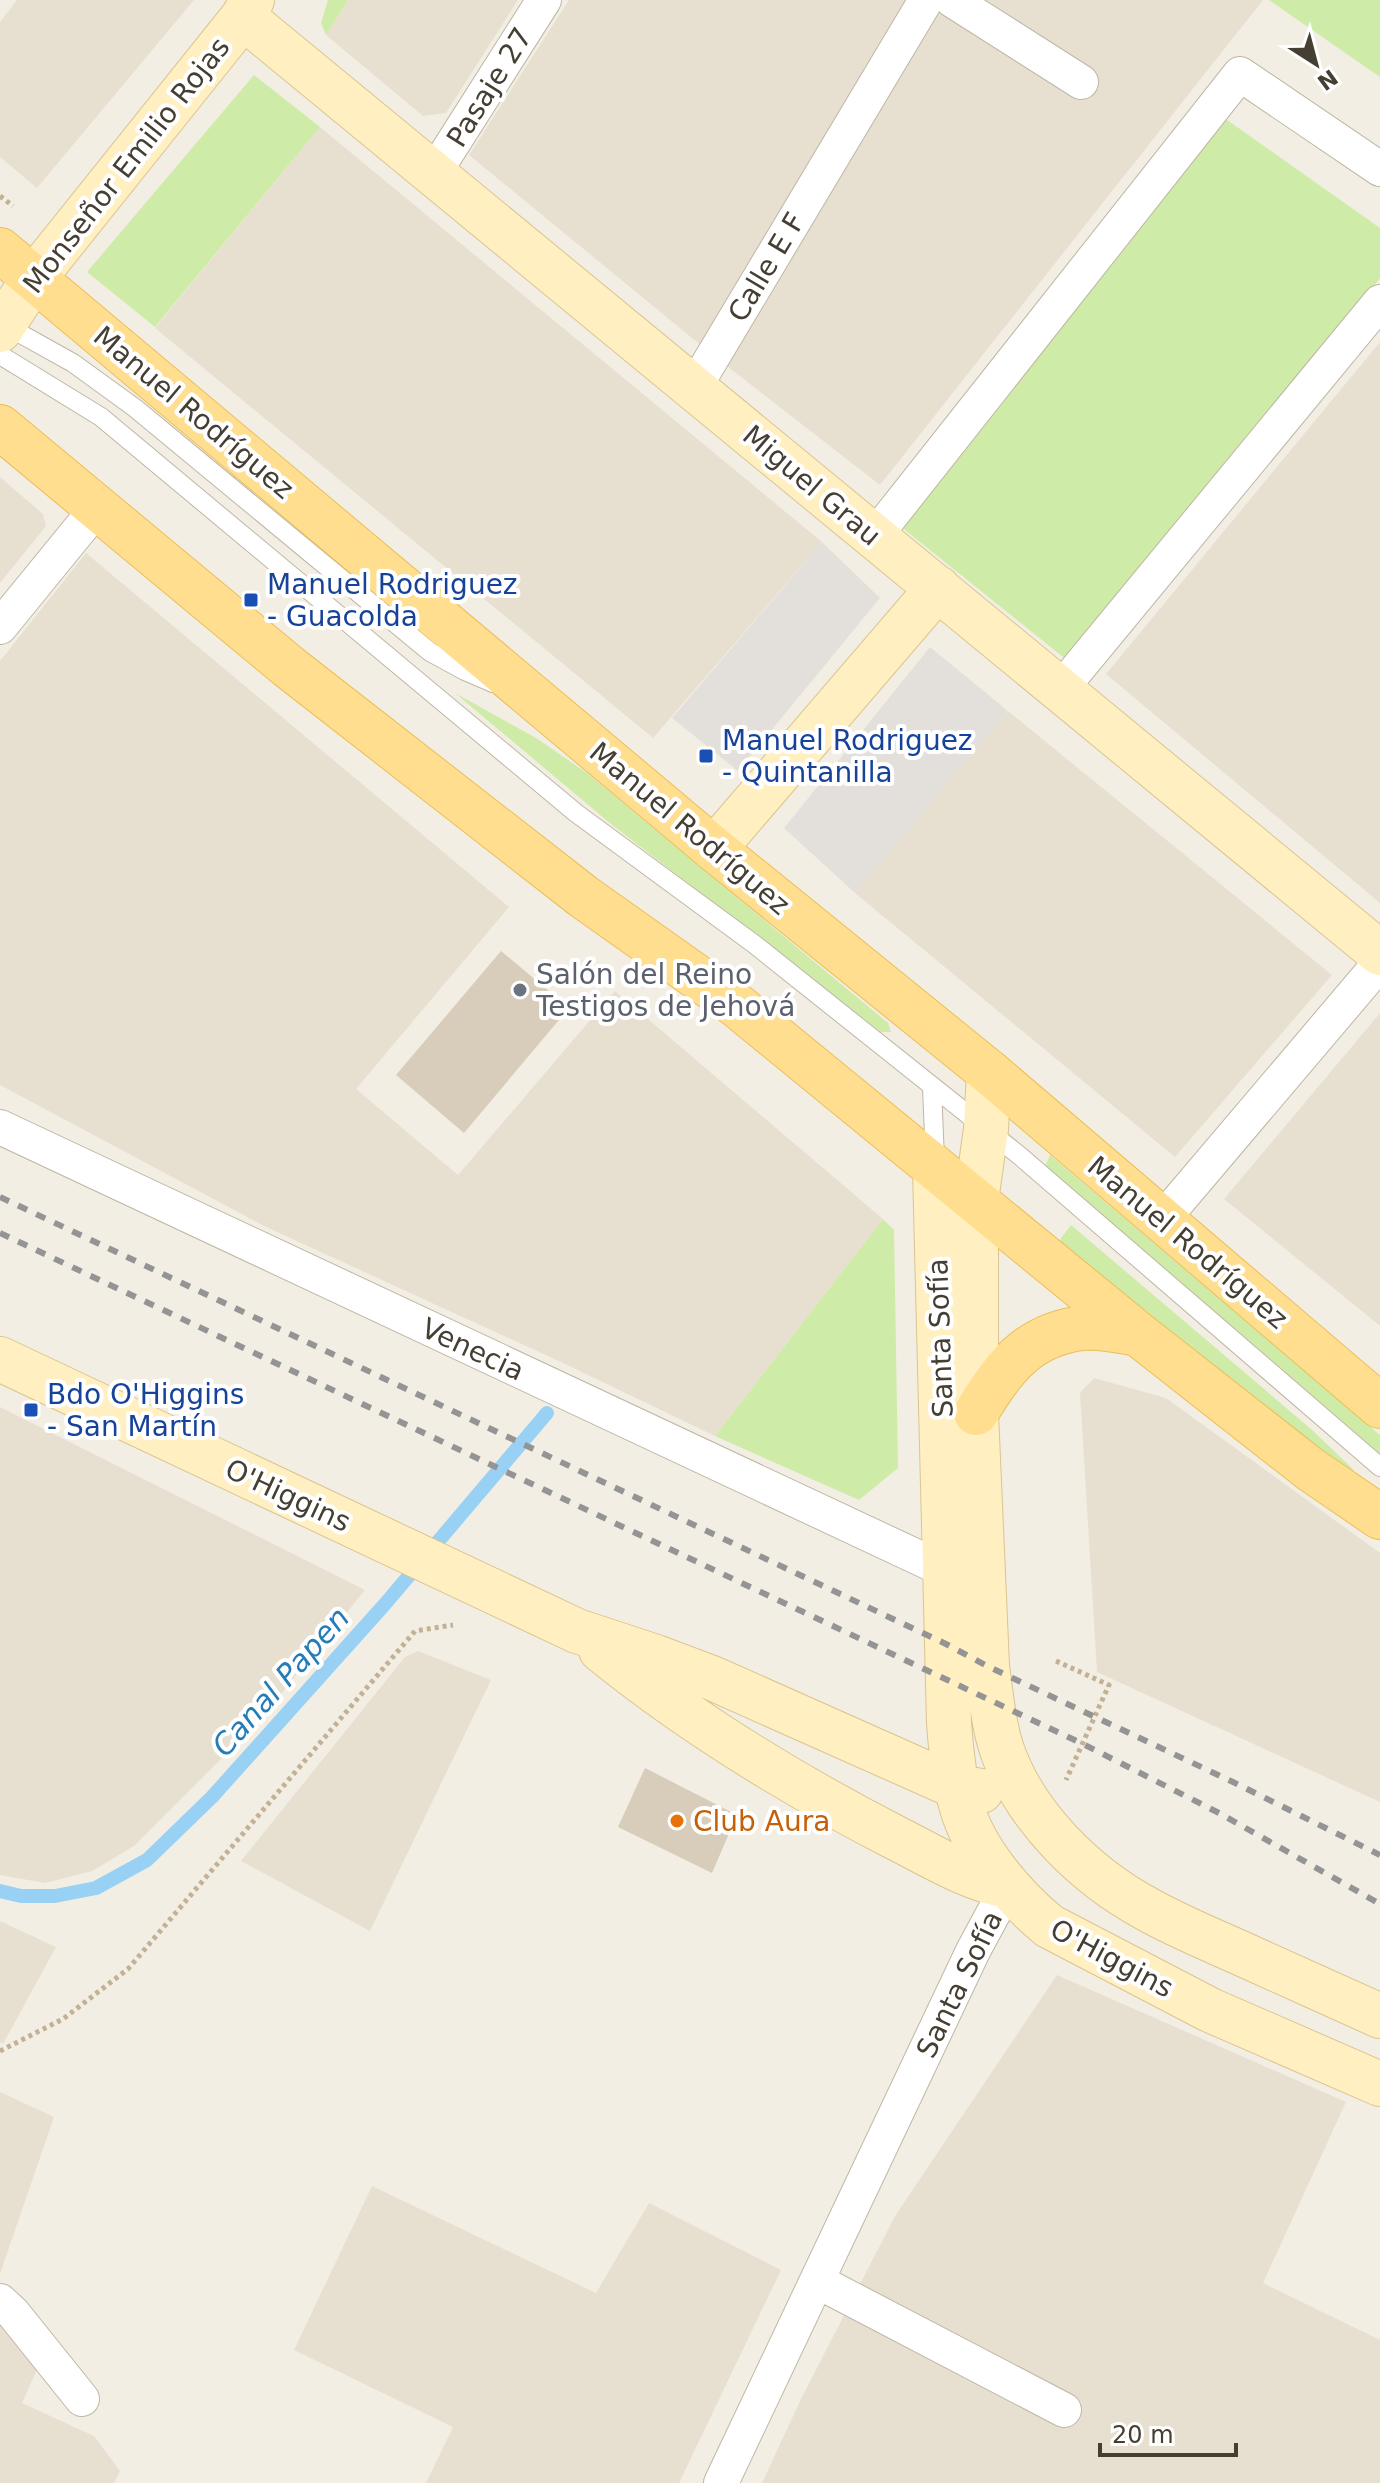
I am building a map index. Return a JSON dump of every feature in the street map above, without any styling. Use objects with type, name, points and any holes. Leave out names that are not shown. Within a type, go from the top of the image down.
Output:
[{"type":"main road","name":"Manuel Rodríguez","points":[[0,250],[714,849],[989,1072],[1380,1406]]},
{"type":"main road","points":[[0,427],[289,667],[559,878],[735,1004],[1138,1334],[1310,1469],[1380,1517]]},
{"type":"main road","points":[[976,1413],[1006,1368],[1025,1349],[1049,1335],[1084,1328],[1138,1334]]},
{"type":"street","name":"Pasaje 27","points":[[434,173],[544,0]]},
{"type":"street","name":"Calle E F","points":[[694,388],[926,0]]},
{"type":"street","points":[[952,0],[1081,82]]},
{"type":"street","name":"Miguel Grau","points":[[248,9],[434,173],[1380,953]]},
{"type":"street","name":"Monseñor Emilio Rojas","points":[[1,333],[34,278],[248,9]]},
{"type":"street","points":[[874,537],[1240,74],[1380,169]]},
{"type":"street","points":[[1060,690],[1380,302]]},
{"type":"street","points":[[0,627],[97,508]]},
{"type":"street","points":[[714,849],[938,588]]},
{"type":"street","points":[[1162,1220],[1380,963]]},
{"type":"street","name":"Santa Sofía","points":[[989,1072],[986,1129],[976,1201],[976,1413],[987,1666],[1001,1749],[1044,1794]]},
{"type":"street","name":"Venecia","points":[[0,1127],[947,1571]]},
{"type":"street","name":"Santa Sofía","points":[[721,2483],[973,1951],[1008,1886],[971,1831],[963,1810],[949,1723],[935,1169]]},
{"type":"street","name":"O'Higgins","points":[[0,1359],[577,1631],[712,1678],[957,1787],[1044,1794]]},
{"type":"street","name":"O'Higgins","points":[[577,1631],[697,1723],[788,1780],[915,1848],[987,1882],[1008,1886],[1025,1907],[1082,1946],[1210,2010],[1380,2084]]},
{"type":"street","points":[[915,1848],[935,1847],[1044,1794],[1066,1847],[1089,1869],[1146,1909],[1380,2016]]},
{"type":"street","points":[[817,2281],[1064,2410]]},
{"type":"street","points":[[0,2301],[82,2399]]},
{"type":"lane","points":[[1,333],[73,363],[135,408],[430,652],[465,671],[537,700]]},
{"type":"lane","points":[[1,333],[576,813],[754,944],[986,1129],[1380,1467]]},
{"type":"lane","points":[[932,1087],[935,1169]]},
{"type":"path","points":[[0,2051],[63,2019],[128,1969],[415,1631],[486,1620],[505,1597]]},
{"type":"path","points":[[1044,1794],[1109,1685],[1056,1661]]},
{"type":"shaded area","points":[[17,0],[194,0],[37,188],[0,157],[0,22]]},
{"type":"shaded area","points":[[348,0],[518,0],[446,113],[423,116],[326,35]]},
{"type":"shaded area","points":[[569,0],[1263,0],[880,485],[714,356],[469,155]]},
{"type":"shaded area","points":[[320,127],[822,542],[653,738],[155,328]]},
{"type":"shaded area","points":[[1380,342],[1380,903],[1106,674]]},
{"type":"shaded area","points":[[0,477],[43,514],[46,526],[0,583]]},
{"type":"shaded area","points":[[822,542],[880,598],[738,771],[672,718]]},
{"type":"shaded area","points":[[86,553],[509,907],[356,1089],[458,1175],[615,991],[883,1219],[715,1436],[264,1226],[0,1085],[0,661]]},
{"type":"shaded area","points":[[930,647],[1008,711],[855,893],[784,828]]},
{"type":"shaded area","points":[[1008,711],[1332,975],[1175,1157],[855,893]]},
{"type":"shaded area","points":[[1380,1013],[1380,1325],[1379,1325],[1224,1199]]},
{"type":"shaded area","points":[[1094,1378],[1166,1398],[1380,1553],[1380,1802],[1097,1672],[1080,1393]]},
{"type":"shaded area","points":[[0,1407],[365,1590],[259,1721],[134,1846],[92,1871],[45,1883],[0,1875]]},
{"type":"shaded area","points":[[418,1651],[491,1680],[370,1931],[241,1861],[405,1657]]},
{"type":"shaded area","points":[[0,1921],[56,1947],[3,2044],[0,2042]]},
{"type":"shaded area","points":[[1057,1975],[1346,2102],[1263,2283],[1380,2340],[1380,2483],[762,2483],[801,2399],[895,2216]]},
{"type":"shaded area","points":[[0,2092],[54,2117],[0,2274]]},
{"type":"shaded area","points":[[372,2186],[596,2293],[649,2203],[781,2270],[679,2483],[426,2483],[453,2427],[294,2350]]},
{"type":"shaded area","points":[[0,2325],[40,2363],[22,2403],[94,2436],[120,2471],[114,2483],[0,2483]]},
{"type":"green space","points":[[328,0],[348,0],[326,35],[321,23]]},
{"type":"green space","points":[[1269,0],[1380,0],[1380,77]]},
{"type":"green space","points":[[254,75],[320,127],[155,327],[87,272]]},
{"type":"green space","points":[[1206,105],[1380,228],[1380,278],[1073,665],[879,509]]},
{"type":"green space","points":[[455,693],[536,738],[587,773],[888,1023],[891,1032],[881,1032],[611,824]]},
{"type":"green space","points":[[1050,1155],[1380,1435],[1380,1456],[1043,1171]]},
{"type":"green space","points":[[883,1219],[894,1230],[898,1468],[859,1500],[715,1436]]},
{"type":"green space","points":[[1071,1225],[1311,1429],[1355,1471],[1329,1458],[1287,1426],[1059,1241]]},
{"type":"building","points":[[501,951],[569,1008],[464,1133],[396,1075]]},
{"type":"building","name":"Club Aura","points":[[645,1768],[737,1815],[712,1873],[618,1827]]},
{"type":"waterway","name":"Canal Papen","points":[[0,1891],[21,1896],[55,1896],[96,1888],[147,1860],[212,1797],[385,1604],[547,1413]]},
{"type":"railway","points":[[0,1197],[946,1644],[1380,1855]]},
{"type":"railway","points":[[0,1233],[1083,1744],[1219,1813],[1380,1904]]},
{"type":"place","name":"Manuel Rodriguez - Guacolda","points":[[251,600]]},
{"type":"place","name":"Manuel Rodriguez - Quintanilla","points":[[706,756]]},
{"type":"place","name":"Salón del Reino Testigos de Jehová","points":[[520,990]]},
{"type":"place","name":"Bdo O'Higgins - San Martín","points":[[31,1410]]},
{"type":"place","name":"Club Aura","points":[[677,1821]]}]
